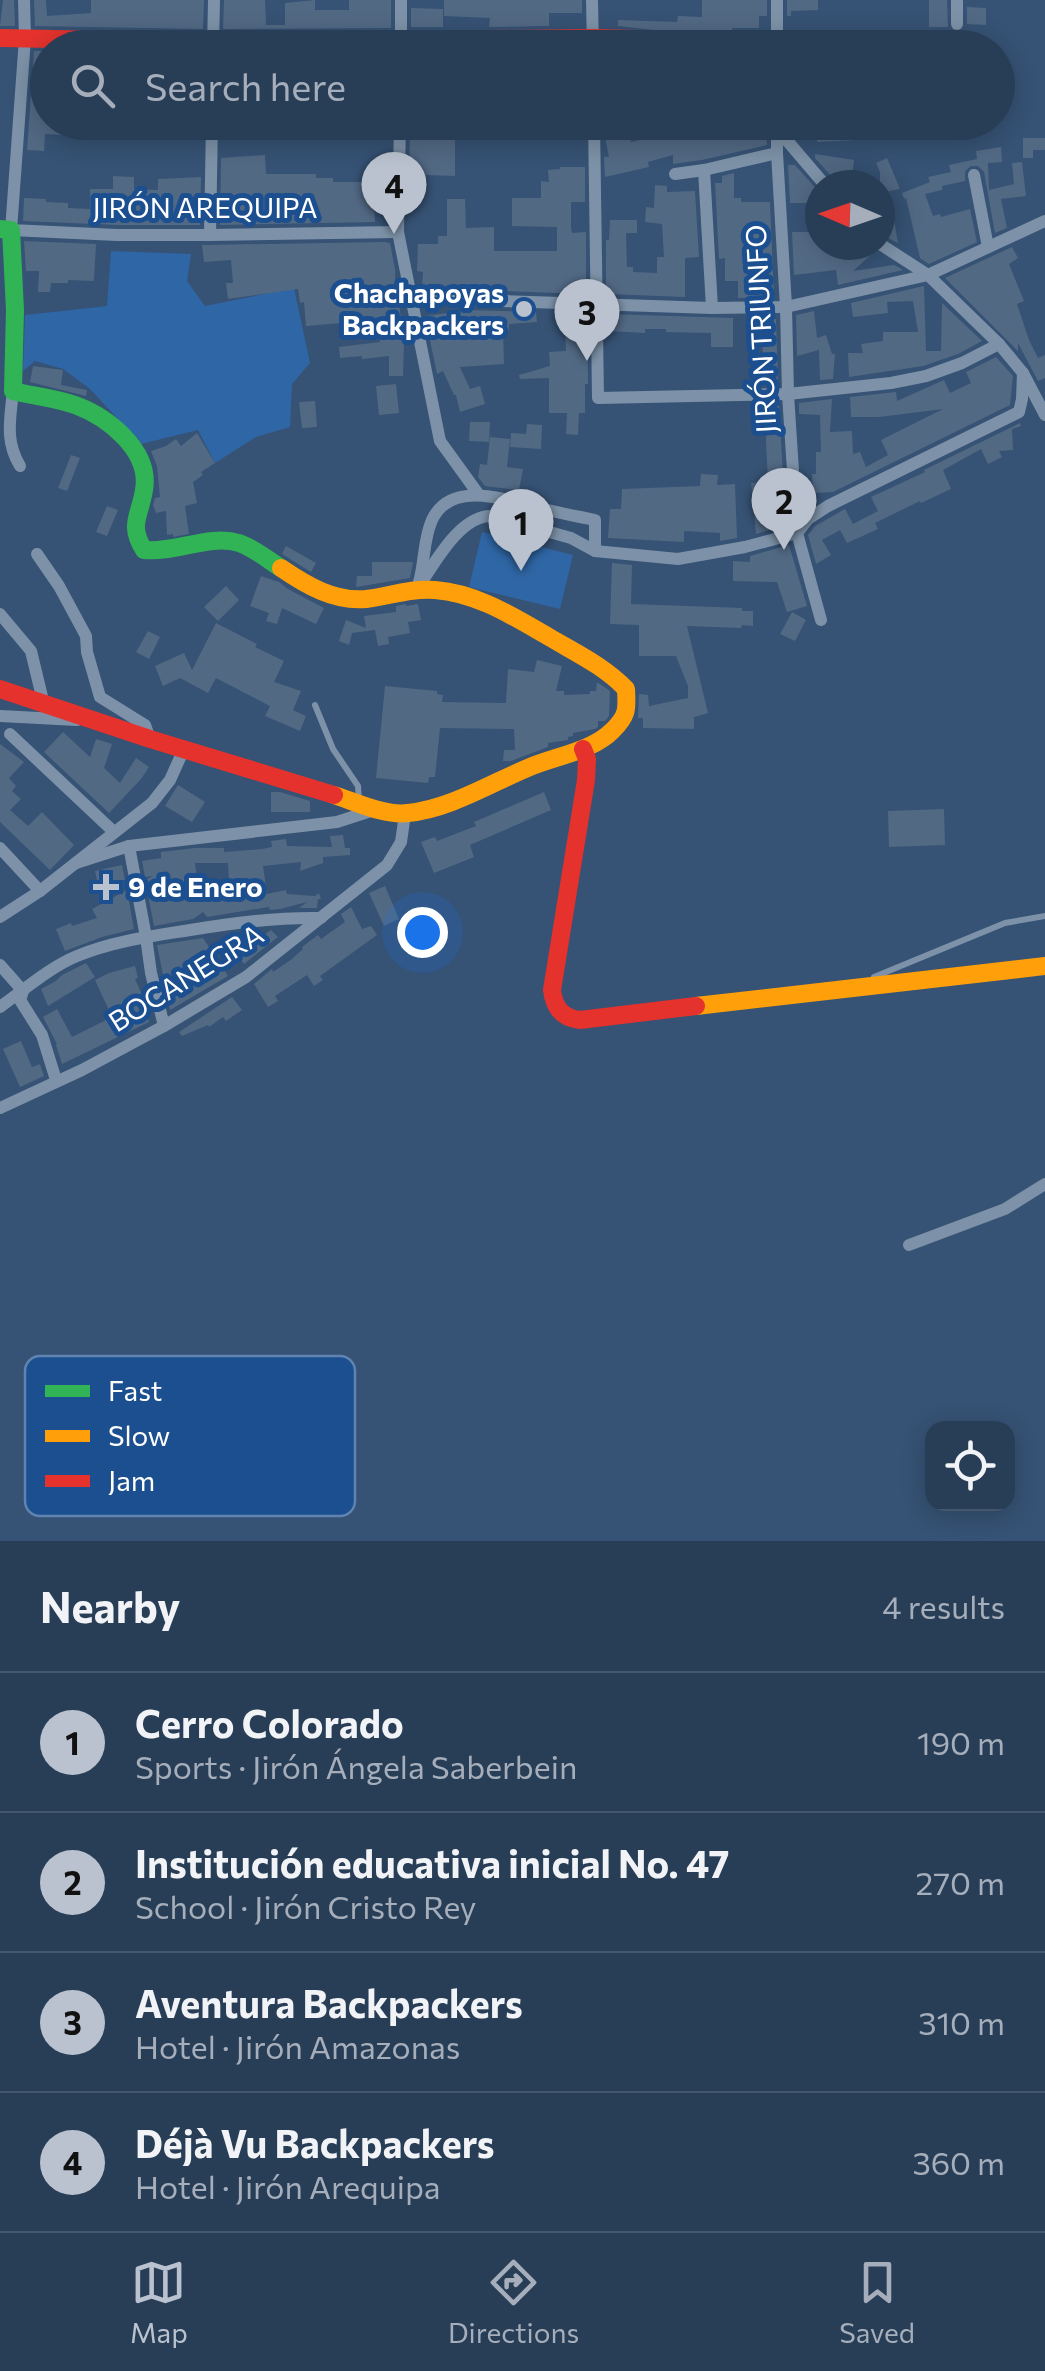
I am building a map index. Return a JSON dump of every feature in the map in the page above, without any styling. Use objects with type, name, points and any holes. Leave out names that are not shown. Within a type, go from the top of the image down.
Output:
[{"type":"main road","points":[[0,38],[30,38]]},
{"type":"main road","points":[[0,689],[150,739],[406,814],[442,804],[583,749],[614,730],[627,714],[626,689],[612,674],[468,596],[417,590],[357,601],[333,596],[247,546],[231,541],[159,553],[144,550],[136,539],[134,522],[146,477],[142,461],[132,448],[82,408],[8,400],[16,310],[6,230]]},
{"type":"main road","points":[[583,749],[587,759],[586,780],[552,990],[560,1012],[569,1018],[580,1020],[1045,966]]},
{"type":"street","points":[[6,230],[26,38],[24,0]]},
{"type":"street","points":[[213,30],[214,0]]},
{"type":"street","points":[[400,0],[401,30]]},
{"type":"street","points":[[592,0],[593,30]]},
{"type":"street","points":[[777,0],[777,30]]},
{"type":"street","points":[[957,0],[957,24]]},
{"type":"street","points":[[210,235],[212,140]]},
{"type":"street","points":[[400,140],[398,232],[440,441],[479,495]]},
{"type":"street","points":[[594,140],[598,398],[788,394],[891,383],[926,376],[999,344]]},
{"type":"street","name":"JIRÓN TRIUNFO","points":[[777,140],[797,533],[822,620]]},
{"type":"street","points":[[789,140],[812,170]]},
{"type":"street","points":[[675,174],[777,153]]},
{"type":"street","points":[[704,170],[712,308]]},
{"type":"street","points":[[974,175],[988,247]]},
{"type":"street","points":[[412,298],[786,307],[928,275],[1045,221]]},
{"type":"street","name":"JIRÓN AREQUIPA","points":[[6,230],[210,235],[398,232]]},
{"type":"street","points":[[895,254],[928,275],[999,344],[1023,374],[1045,415]]},
{"type":"street","points":[[417,590],[459,531],[482,516],[571,538],[595,550],[678,559],[745,548],[797,533],[808,519],[828,506],[1019,412],[1023,374]]},
{"type":"street","points":[[8,400],[9,441],[20,466]]},
{"type":"street","points":[[417,590],[432,520],[441,506],[456,498],[479,495],[594,520],[595,550]]},
{"type":"street","points":[[37,554],[86,636],[100,697],[145,725],[150,739]]},
{"type":"street","points":[[0,614],[30,651],[44,705]]},
{"type":"street","points":[[0,716],[99,721]]},
{"type":"street","points":[[10,734],[114,832]]},
{"type":"street","points":[[0,917],[40,891],[152,802],[163,791],[184,749]]},
{"type":"street","points":[[76,863],[129,846],[337,822],[378,808]]},
{"type":"street","name":"BOCANEGRA","points":[[0,1110],[164,1026],[246,977],[388,865],[401,842],[406,814]]},
{"type":"street","points":[[129,846],[164,1026]]},
{"type":"street","points":[[0,848],[40,891]]},
{"type":"street","points":[[0,1007],[76,956],[146,936],[283,918],[321,918]]},
{"type":"street","points":[[0,965],[23,991]]},
{"type":"street","points":[[23,991],[20,1000],[42,1035],[56,1080]]},
{"type":"street","points":[[909,1246],[1005,1209],[1045,1184]]},
{"type":"lane","points":[[315,706],[333,748],[358,786],[360,802]]},
{"type":"lane","points":[[840,988],[894,970],[1005,923],[1045,916]]},
{"type":"shaded area","points":[[111,251],[191,254],[187,281],[205,306],[294,288],[310,363],[292,384],[290,427],[256,437],[215,463],[198,430],[141,444],[90,389],[63,369],[35,361],[23,371],[25,315],[107,306]]},
{"type":"shaded area","points":[[482,532],[573,555],[560,609],[469,587]]},
{"type":"building","points":[[3,0],[14,0],[15,26],[0,26]]},
{"type":"building","points":[[34,0],[46,0],[47,16],[91,13],[91,0],[204,0],[203,29],[35,26]]},
{"type":"building","points":[[224,0],[265,0],[266,25],[285,25],[285,3],[315,0],[315,10],[349,10],[349,0],[391,0],[391,28],[223,29]]},
{"type":"building","points":[[444,0],[582,0],[582,13],[549,13],[549,26],[489,27],[490,18],[444,16]]},
{"type":"building","points":[[702,0],[767,0],[767,16],[759,16],[759,28],[654,30],[618,26],[618,20],[677,22],[678,16],[702,17]]},
{"type":"building","points":[[787,0],[818,0],[818,10],[791,11],[791,16],[787,16]]},
{"type":"building","points":[[929,0],[947,0],[948,27],[929,27]]},
{"type":"building","points":[[967,7],[986,8],[986,25],[967,24]]},
{"type":"building","points":[[411,8],[443,9],[443,27],[411,27]]},
{"type":"building","points":[[30,108],[30,140],[45,140],[44,151],[27,150]]},
{"type":"building","points":[[1023,138],[1045,138],[1045,150],[1033,150],[1033,158],[1023,158]]},
{"type":"building","points":[[410,140],[455,140],[455,176],[409,178]]},
{"type":"building","points":[[605,140],[767,140],[767,145],[673,164],[673,155],[648,162],[649,167],[605,177],[604,157],[609,157]]},
{"type":"building","points":[[1001,147],[1002,162],[988,163],[989,190],[1014,184],[1012,163],[1022,162],[1026,196],[1001,199],[1007,228],[995,233],[984,172],[971,166],[965,171],[965,181],[925,194],[933,216],[970,209],[977,242],[929,264],[920,258],[902,193],[930,182],[928,177],[951,172],[949,165],[977,159],[976,151]]},
{"type":"building","points":[[815,154],[854,160],[853,170],[826,170]]},
{"type":"building","points":[[265,155],[266,174],[316,174],[316,178],[333,178],[333,182],[363,182],[363,188],[389,188],[389,200],[374,200],[375,222],[220,225],[221,158]]},
{"type":"building","points":[[887,158],[892,170],[879,170],[876,163]]},
{"type":"building","points":[[788,165],[795,165],[805,176],[805,203],[790,203]]},
{"type":"building","points":[[585,167],[585,202],[571,202],[571,227],[572,233],[586,232],[586,294],[422,288],[423,272],[417,271],[418,244],[438,244],[438,236],[447,236],[447,199],[465,199],[466,228],[494,227],[494,251],[557,251],[557,227],[512,226],[512,198],[541,198],[541,181],[549,182],[548,170]]},
{"type":"building","points":[[734,173],[734,198],[741,198],[741,202],[770,202],[774,297],[738,298],[738,281],[725,281],[725,258],[719,259],[715,183],[722,183],[722,176]]},
{"type":"building","points":[[113,176],[134,177],[134,189],[158,190],[158,179],[201,177],[200,225],[23,221],[24,198],[90,209],[90,189],[113,189]]},
{"type":"building","points":[[655,185],[667,186],[667,192],[695,191],[699,257],[685,258],[685,297],[606,294],[610,220],[637,220],[637,233],[626,233],[627,267],[633,267],[633,272],[657,273],[657,257],[664,257],[662,224],[645,222],[646,207],[654,208]]},
{"type":"building","points":[[792,232],[805,232],[805,260],[865,260],[853,271],[894,265],[903,270],[838,285],[836,270],[794,275]]},
{"type":"building","points":[[24,241],[96,244],[94,281],[51,283],[50,292],[38,292],[39,271],[26,271]]},
{"type":"building","points":[[390,243],[395,269],[396,304],[404,341],[403,376],[389,376],[389,356],[340,358],[339,347],[380,342],[378,320],[306,326],[304,302],[300,303],[298,289],[228,299],[226,283],[233,283],[231,260],[204,262],[202,245]]},
{"type":"building","points":[[1012,247],[1018,258],[1009,264],[1024,301],[1017,304],[1038,358],[1045,355],[1045,378],[1038,381],[1018,343],[1018,351],[945,278]]},
{"type":"building","points":[[924,286],[926,351],[941,351],[942,303],[982,341],[923,366],[849,377],[848,353],[863,353],[861,344],[883,341],[883,332],[918,332],[913,301],[887,302],[888,313],[853,317],[851,303]]},
{"type":"building","points":[[469,310],[536,312],[537,322],[509,324],[509,330],[503,330],[504,364],[460,367],[470,389],[480,386],[485,404],[460,412],[443,371],[437,374],[425,316]]},
{"type":"building","points":[[814,311],[817,338],[826,335],[835,354],[833,379],[820,380],[819,350],[797,356],[796,315]]},
{"type":"building","points":[[559,313],[587,314],[588,384],[585,413],[579,413],[578,435],[566,434],[567,413],[549,413],[549,378],[520,379],[519,375],[550,366],[549,352],[566,351],[565,329],[559,329]]},
{"type":"building","points":[[607,314],[733,318],[733,347],[711,347],[711,333],[666,329],[645,329],[645,333],[607,331]]},
{"type":"building","points":[[774,319],[778,384],[765,384],[762,343],[773,344]]},
{"type":"building","points":[[996,357],[1013,376],[1010,405],[833,492],[813,493],[816,452],[821,452],[820,415],[799,414],[799,403],[832,399],[830,432],[852,431],[853,454],[860,452],[866,467],[888,455],[881,440],[943,409],[851,417],[850,397],[896,392],[897,401],[944,380],[950,393],[971,383],[966,372]]},
{"type":"building","points":[[33,366],[63,370],[61,385],[87,390],[86,396],[30,382]]},
{"type":"building","points":[[396,384],[399,413],[379,415],[376,386]]},
{"type":"building","points":[[315,401],[317,427],[302,428],[299,402]]},
{"type":"building","points":[[768,405],[779,406],[786,525],[756,534],[751,483],[768,482]]},
{"type":"building","points":[[470,422],[490,422],[489,442],[469,441]]},
{"type":"building","points":[[1020,423],[1012,429],[1013,450],[999,451],[1002,457],[988,464],[981,449],[943,470],[951,489],[875,523],[878,529],[847,543],[840,530],[822,540],[831,555],[816,564],[808,535],[815,526],[845,509],[853,524],[878,511],[871,497]]},
{"type":"building","points":[[527,424],[542,425],[541,449],[510,447],[511,433],[526,434]]},
{"type":"building","points":[[197,433],[215,463],[193,482],[197,503],[185,506],[189,534],[173,537],[167,535],[166,511],[156,513],[153,505],[155,498],[160,497],[157,466],[151,451],[176,439],[181,446]]},
{"type":"building","points":[[490,437],[510,439],[507,467],[523,469],[519,490],[485,486],[478,477],[480,464],[487,465]]},
{"type":"building","points":[[71,455],[80,458],[67,491],[58,488]]},
{"type":"building","points":[[701,474],[718,475],[717,485],[735,484],[737,538],[720,541],[720,533],[684,531],[684,542],[608,538],[610,509],[621,509],[622,489],[700,486]]},
{"type":"building","points":[[107,506],[118,510],[107,536],[96,532]]},
{"type":"building","points":[[789,545],[807,606],[787,612],[777,582],[733,581],[733,561],[750,562],[750,556]]},
{"type":"building","points":[[286,546],[316,563],[311,572],[282,554]]},
{"type":"building","points":[[372,562],[413,562],[410,578],[356,587],[357,576],[372,576]]},
{"type":"building","points":[[612,563],[632,565],[631,604],[753,611],[753,626],[687,626],[708,713],[694,717],[694,729],[643,728],[643,718],[638,718],[639,694],[648,695],[649,706],[688,698],[688,686],[676,656],[639,656],[639,625],[610,624]]},
{"type":"building","points":[[261,576],[324,608],[316,624],[282,608],[277,624],[266,621],[269,613],[250,606]]},
{"type":"building","points":[[226,586],[239,600],[218,621],[204,607]]},
{"type":"building","points":[[418,604],[421,620],[408,622],[410,633],[388,637],[389,644],[378,646],[375,630],[352,633],[349,645],[339,641],[346,620],[366,628],[364,616],[396,612],[396,606]]},
{"type":"building","points":[[792,612],[806,620],[795,641],[780,634]]},
{"type":"building","points":[[216,623],[284,661],[274,682],[301,691],[293,710],[306,716],[300,731],[265,716],[270,706],[216,678],[208,693],[180,678],[163,686],[155,666],[184,653],[192,670]]},
{"type":"building","points":[[148,631],[160,637],[149,659],[136,652]]},
{"type":"building","points":[[537,660],[562,666],[556,691],[564,691],[564,695],[590,694],[596,691],[597,682],[610,691],[609,716],[605,721],[598,721],[595,729],[573,733],[568,740],[548,743],[548,747],[511,761],[503,761],[504,750],[515,750],[514,729],[440,728],[435,777],[429,777],[428,783],[376,778],[385,686],[437,691],[443,695],[442,702],[506,703],[508,669],[534,672]]},
{"type":"building","points":[[63,732],[90,757],[96,739],[112,744],[104,768],[120,783],[136,758],[149,767],[109,813],[44,752]]},
{"type":"building","points":[[0,744],[24,762],[9,778],[16,786],[12,791],[21,799],[10,810],[28,826],[42,812],[74,845],[50,870],[0,822]]},
{"type":"building","points":[[178,785],[205,802],[192,822],[165,806]]},
{"type":"building","points":[[271,792],[310,801],[310,812],[271,812]]},
{"type":"building","points":[[544,792],[551,810],[470,845],[474,857],[434,873],[421,842],[435,837],[437,841],[476,826],[474,822]]},
{"type":"building","points":[[944,809],[945,845],[889,847],[888,811]]},
{"type":"building","points":[[343,835],[350,855],[323,857],[323,863],[300,871],[301,862],[263,866],[267,894],[286,890],[287,894],[319,893],[317,908],[299,908],[307,902],[207,917],[203,912],[193,919],[154,926],[145,880],[153,876],[145,877],[142,861],[161,858],[161,852],[195,848],[224,848],[224,852],[262,849],[272,847],[271,841],[286,839],[287,846],[332,847],[330,836]],"holes":[[[195,863],[228,863],[229,882],[198,886]]]},
{"type":"building","points":[[122,865],[125,880],[98,885],[95,871]]},
{"type":"building","points":[[385,886],[399,919],[384,926],[369,893]]},
{"type":"building","points":[[127,890],[134,929],[65,951],[56,929],[97,918],[92,909]]},
{"type":"building","points":[[351,907],[362,929],[371,926],[377,935],[320,976],[323,980],[314,986],[307,975],[275,996],[278,1001],[268,1007],[254,984],[292,959],[318,935],[321,939],[345,922],[341,914]]},
{"type":"building","points":[[271,930],[278,937],[244,964],[237,955]]},
{"type":"building","points":[[203,938],[228,976],[170,1010],[157,945]]},
{"type":"building","points":[[86,963],[95,977],[48,1006],[41,989]]},
{"type":"building","points":[[135,966],[135,979],[149,1022],[62,1064],[43,1017],[57,1009],[72,1037],[112,1017],[95,980]]},
{"type":"building","points":[[232,997],[242,1010],[226,1021],[223,1017],[209,1027],[182,1036],[179,1032]]},
{"type":"building","points":[[21,1041],[32,1067],[40,1064],[44,1076],[20,1087],[3,1049]]},
{"type":"traffic: fast","points":[[0,229],[11,230],[15,310],[13,391],[88,410],[125,437],[141,462],[144,476],[136,527],[144,550],[228,541],[250,548],[281,568]]},
{"type":"traffic: slow","points":[[281,568],[310,586],[343,598],[366,599],[426,590],[451,592],[480,601],[589,660],[626,689],[624,716],[605,737],[455,801],[424,811],[399,813],[334,795]]},
{"type":"traffic: slow","points":[[696,1006],[1045,966]]},
{"type":"traffic: jam","points":[[0,38],[30,39]]},
{"type":"traffic: jam","points":[[0,689],[334,795]]},
{"type":"traffic: jam","points":[[583,749],[587,759],[586,780],[552,990],[555,1002],[564,1014],[580,1020],[696,1006]]},
{"type":"place","name":"Déjà Vu Backpackers","points":[[394,234]]},
{"type":"place","name":"Chachapoyas Backpackers","points":[[524,309]]},
{"type":"place","name":"Aventura Backpackers","points":[[587,361]]},
{"type":"place","name":"Institución educativa inicial No. 47","points":[[784,550]]},
{"type":"place","name":"Cerro Colorado","points":[[521,571]]},
{"type":"place","name":"9 de Enero","points":[[106,887]]}]
